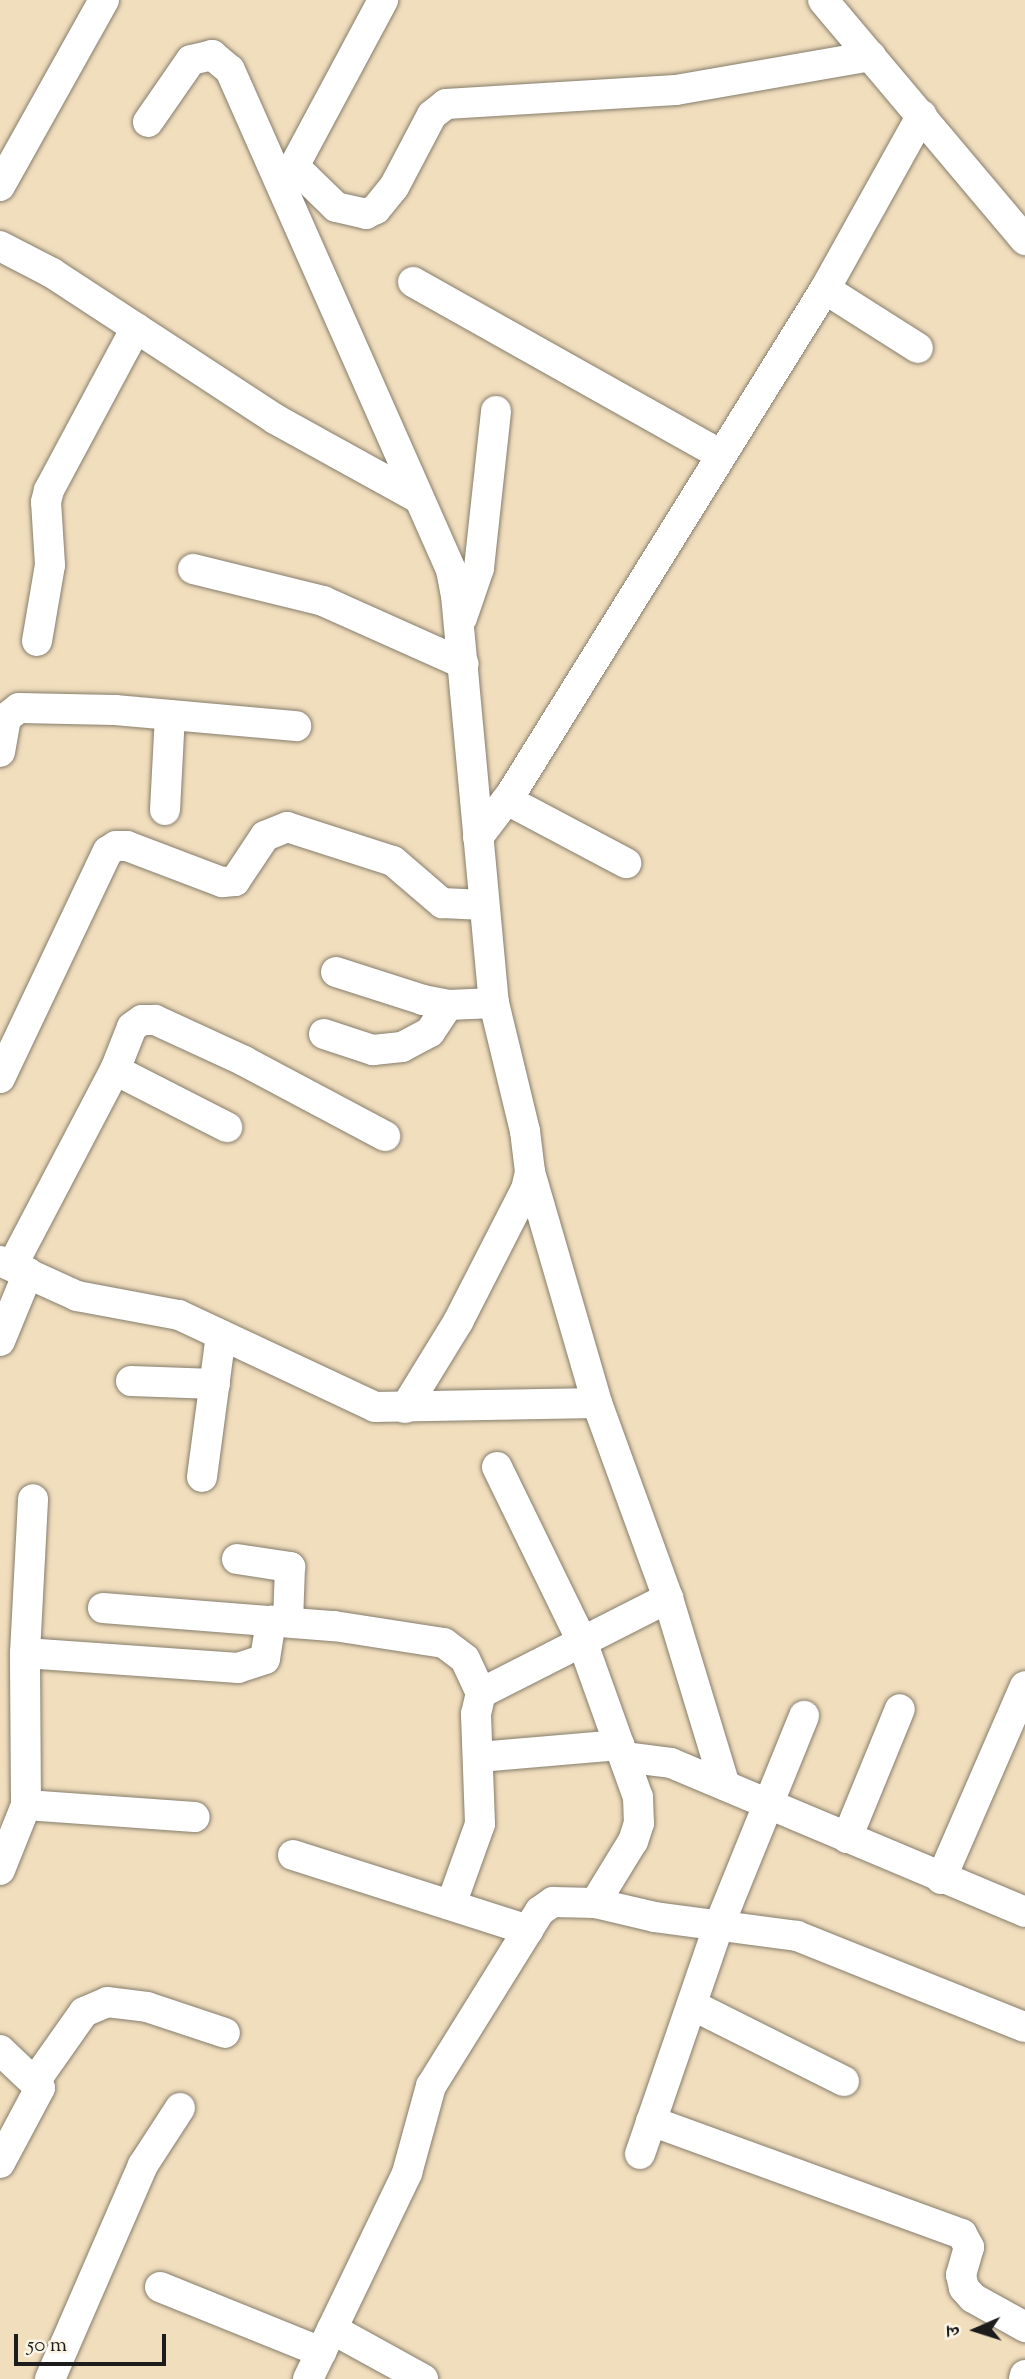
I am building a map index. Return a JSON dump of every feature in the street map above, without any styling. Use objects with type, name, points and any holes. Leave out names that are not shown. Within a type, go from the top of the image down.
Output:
[{"type":"street","points":[[0,186],[11,145],[104,0]]},
{"type":"street","points":[[289,178],[383,0]]},
{"type":"street","points":[[823,0],[1025,240]]},
{"type":"street","points":[[148,121],[191,60],[212,55],[220,58],[230,70],[289,178],[418,498],[450,570],[460,622],[495,1003],[525,1131],[530,1172],[597,1403],[667,1598],[725,1786]]},
{"type":"street","points":[[289,178],[336,207],[366,214],[376,209],[394,187],[432,116],[446,104],[676,90],[871,56]]},
{"type":"street","points":[[478,837],[506,800],[825,289],[922,115]]},
{"type":"street","points":[[0,246],[52,273],[275,418],[418,498]]},
{"type":"street","points":[[413,282],[722,455]]},
{"type":"street","points":[[825,289],[918,348]]},
{"type":"street","points":[[37,641],[50,565],[46,502],[136,328]]},
{"type":"street","points":[[460,622],[479,568],[496,411]]},
{"type":"street","points":[[193,569],[323,601],[464,664]]},
{"type":"street","points":[[0,742],[6,718],[19,708],[170,715],[296,726]]},
{"type":"street","points":[[164,810],[170,715]]},
{"type":"street","points":[[506,800],[626,863]]},
{"type":"street","points":[[0,1078],[10,1033],[108,851],[116,846],[127,846],[222,882],[235,881],[265,836],[287,827],[393,861],[442,903],[484,905]]},
{"type":"street","points":[[336,972],[448,1005],[495,1003]]},
{"type":"street","points":[[324,1034],[373,1050],[402,1047],[430,1032],[448,1005]]},
{"type":"street","points":[[0,1340],[13,1266],[115,1070],[132,1027],[142,1020],[155,1020],[244,1061],[385,1136]]},
{"type":"street","points":[[115,1070],[227,1127]]},
{"type":"street","points":[[405,1408],[458,1322],[526,1189],[530,1172]]},
{"type":"street","points":[[13,1266],[76,1296],[179,1315],[358,1402],[405,1408],[597,1403]]},
{"type":"street","points":[[202,1477],[222,1335]]},
{"type":"street","points":[[131,1381],[215,1384]]},
{"type":"street","points":[[497,1466],[582,1641],[638,1797],[639,1823],[633,1841],[595,1903]]},
{"type":"street","points":[[0,1870],[26,1805],[25,1653],[13,1620],[33,1499]]},
{"type":"street","points":[[25,1653],[238,1668],[265,1659],[280,1621],[290,1567],[237,1559]]},
{"type":"street","points":[[481,1693],[667,1598]]},
{"type":"street","points":[[103,1608],[280,1621],[444,1643],[465,1659],[481,1693],[476,1714],[479,1757],[478,1838],[451,1905]]},
{"type":"street","points":[[941,1879],[1023,1699]]},
{"type":"street","points":[[847,1838],[900,1709]]},
{"type":"street","points":[[640,2154],[718,1928],[804,1716]]},
{"type":"street","points":[[479,1757],[622,1751],[660,1759],[1025,1912]]},
{"type":"street","points":[[26,1805],[195,1817]]},
{"type":"street","points":[[293,1855],[528,1930]]},
{"type":"street","points":[[308,2379],[414,2147],[431,2086],[540,1911],[553,1902],[595,1903],[718,1928],[797,1936],[828,1946],[1025,2027]]},
{"type":"street","points":[[36,2080],[84,2012],[107,2002],[147,2007],[225,2033]]},
{"type":"street","points":[[692,2005],[844,2081]]},
{"type":"street","points":[[0,2050],[36,2080],[39,2097],[0,2163]]},
{"type":"street","points":[[50,2379],[143,2165],[180,2108]]},
{"type":"street","points":[[651,2121],[962,2234],[969,2247],[961,2275],[964,2288],[973,2298],[1025,2327]]},
{"type":"street","points":[[160,2287],[326,2340],[423,2379]]}]
